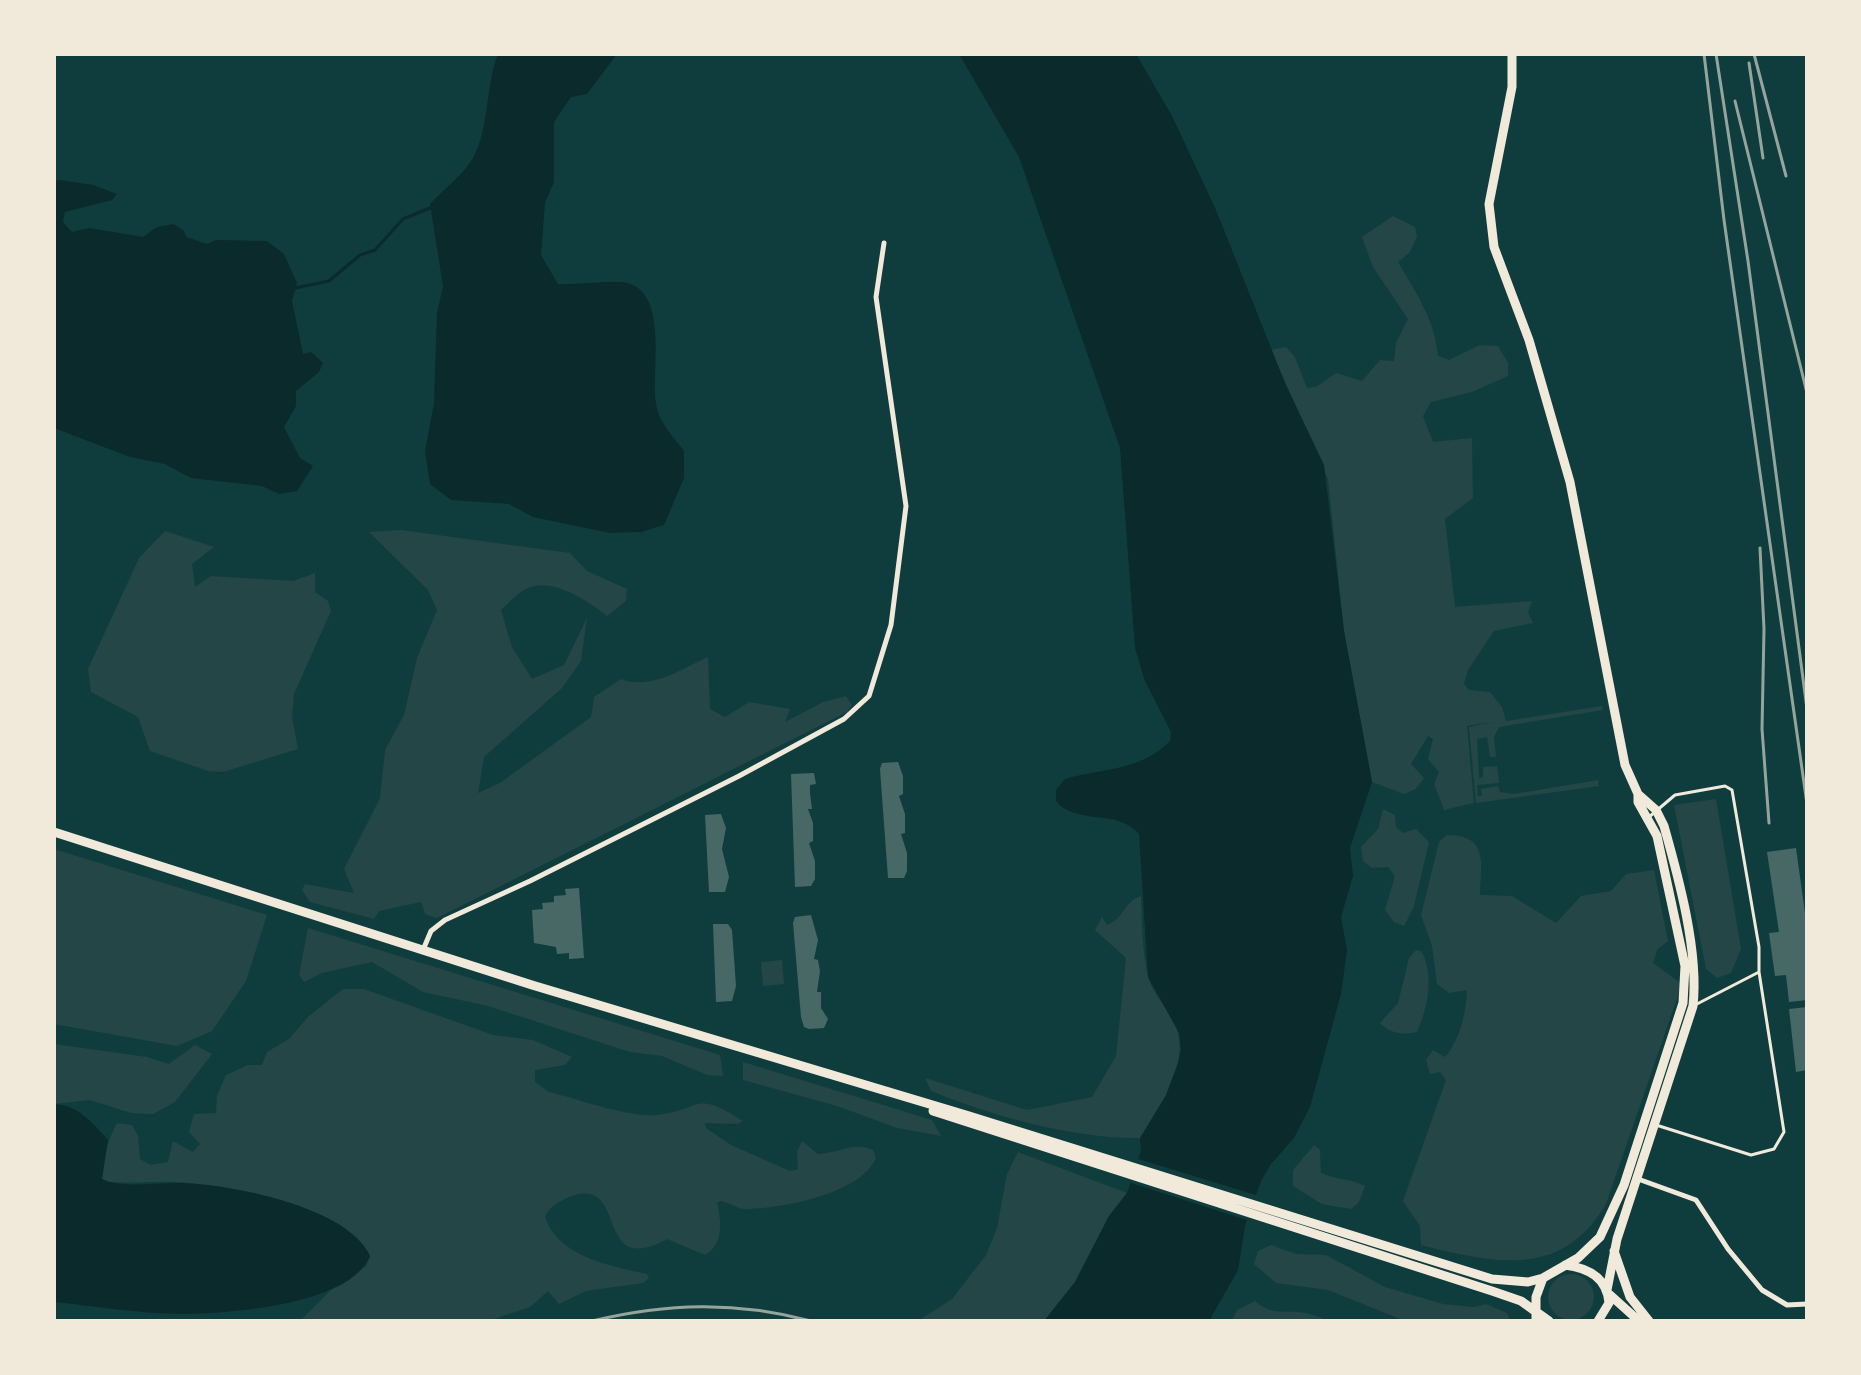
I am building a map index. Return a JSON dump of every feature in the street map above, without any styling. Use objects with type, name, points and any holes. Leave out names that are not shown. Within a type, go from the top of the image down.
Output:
[{"type":"main road","points":[[1512,54],[1512,87],[1489,204],[1494,247],[1529,340],[1570,482],[1625,765],[1638,794],[1638,802],[1652,814],[1671,852],[1695,980],[1693,1006],[1649,1123]]},
{"type":"main road","points":[[54,832],[423,951],[964,1118],[1492,1279],[1528,1282],[1543,1278],[1565,1265],[1600,1237],[1632,1176],[1686,985],[1652,814]]},
{"type":"main road","points":[[964,1118],[1521,1301],[1536,1316],[1549,1321]]},
{"type":"main road","points":[[1598,1321],[1606,1313],[1614,1251],[1629,1201],[1632,1176]]},
{"type":"main road","points":[[1614,1251],[1634,1304],[1649,1321]]},
{"type":"main road","points":[[1565,1265],[1595,1275],[1639,1321]]},
{"type":"main road","points":[[1536,1316],[1536,1297],[1543,1278]]},
{"type":"street","points":[[423,951],[431,931],[445,920],[739,776],[844,719],[869,696],[891,625],[906,506],[876,297],[884,243]]},
{"type":"street","points":[[1632,1176],[1696,1200],[1728,1249],[1762,1290],[1787,1305],[1807,1304]]},
{"type":"lane","points":[[1649,1123],[1751,1155],[1772,1151],[1784,1128],[1759,972],[1759,947],[1732,790],[1725,786],[1678,794],[1652,814]]},
{"type":"lane","points":[[1693,1006],[1738,980],[1759,972]]},
{"type":"shaded area","points":[[498,54],[617,54],[587,94],[571,97],[554,122],[554,182],[545,203],[541,255],[558,284],[627,283],[640,290],[649,302],[655,335],[657,410],[684,451],[684,478],[664,525],[641,532],[610,533],[533,517],[509,504],[451,500],[430,484],[425,451],[434,403],[437,313],[443,286],[430,204],[473,158],[482,133]]},
{"type":"shaded area","points":[[959,54],[1136,54],[1172,116],[1216,210],[1285,383],[1324,465],[1344,631],[1372,782],[1350,848],[1353,876],[1341,917],[1347,950],[1341,994],[1310,1107],[1294,1138],[1271,1164],[1261,1181],[1245,1226],[1238,1270],[1209,1321],[1044,1321],[1075,1282],[1109,1216],[1127,1193],[1141,1151],[1140,1138],[1166,1095],[1181,1050],[1179,1033],[1148,977],[1139,834],[1120,821],[1064,809],[1056,801],[1056,790],[1065,779],[1147,758],[1170,741],[1171,732],[1145,681],[1135,648],[1120,448],[1019,157]]},
{"type":"shaded area","points":[[54,181],[93,185],[117,194],[112,200],[65,212],[63,222],[72,232],[89,228],[143,237],[157,227],[174,224],[184,231],[186,237],[207,244],[216,240],[267,241],[284,254],[297,283],[292,301],[303,354],[311,352],[323,363],[319,372],[296,391],[296,406],[284,427],[300,458],[313,466],[297,491],[279,494],[262,486],[191,478],[165,464],[130,457],[54,428]]},
{"type":"shaded area","points":[[1393,216],[1415,227],[1417,236],[1410,252],[1398,262],[1429,319],[1438,356],[1449,360],[1480,345],[1498,346],[1508,363],[1508,376],[1472,392],[1431,402],[1423,416],[1433,442],[1472,438],[1473,498],[1445,519],[1455,607],[1532,601],[1528,612],[1533,623],[1494,631],[1468,670],[1464,684],[1469,690],[1490,692],[1502,707],[1506,721],[1602,706],[1603,710],[1499,727],[1494,737],[1496,757],[1490,757],[1487,737],[1477,739],[1479,778],[1483,777],[1483,767],[1497,766],[1499,783],[1477,785],[1478,796],[1482,796],[1481,789],[1498,786],[1500,792],[1514,794],[1598,780],[1599,786],[1476,803],[1469,727],[1492,722],[1467,726],[1474,803],[1444,810],[1434,784],[1439,772],[1428,759],[1433,739],[1428,736],[1411,764],[1424,778],[1416,789],[1404,794],[1372,782],[1344,631],[1328,479],[1271,350],[1286,347],[1295,357],[1307,388],[1316,387],[1336,373],[1362,381],[1380,360],[1394,361],[1396,343],[1408,319],[1373,267],[1362,237]]},
{"type":"shaded area","points":[[401,530],[570,553],[587,571],[627,589],[626,601],[607,616],[580,597],[547,586],[523,591],[501,610],[512,647],[532,679],[564,665],[587,618],[581,661],[562,688],[484,757],[478,793],[500,783],[591,717],[594,697],[621,679],[632,682],[655,680],[708,657],[710,709],[725,717],[749,702],[790,709],[785,722],[823,702],[846,696],[852,705],[847,712],[437,918],[425,914],[421,902],[379,911],[374,919],[310,902],[302,890],[305,884],[354,893],[344,869],[380,798],[385,750],[404,715],[417,658],[437,610],[428,590],[369,532]]},
{"type":"shaded area","points":[[165,531],[214,547],[192,564],[195,587],[211,576],[293,581],[315,573],[315,592],[328,601],[331,611],[294,694],[292,717],[298,749],[223,772],[208,771],[150,751],[138,717],[91,692],[88,669],[139,558]]},
{"type":"shaded area","points":[[1716,799],[1741,949],[1731,973],[1717,978],[1706,969],[1674,805]]},
{"type":"shaded area","points":[[1383,809],[1395,815],[1396,827],[1403,833],[1416,829],[1429,842],[1414,906],[1404,926],[1394,922],[1385,910],[1395,876],[1388,867],[1372,868],[1363,861],[1361,847],[1378,829]]},
{"type":"shaded area","points":[[1447,835],[1470,840],[1480,853],[1480,895],[1512,896],[1556,923],[1581,896],[1611,891],[1626,874],[1654,870],[1668,941],[1657,950],[1653,963],[1682,984],[1606,1204],[1588,1228],[1569,1245],[1547,1255],[1524,1260],[1474,1257],[1421,1245],[1420,1226],[1403,1201],[1446,1080],[1440,1072],[1430,1074],[1426,1060],[1433,1050],[1445,1057],[1455,1043],[1466,999],[1467,990],[1449,993],[1437,984],[1432,946],[1421,915],[1439,842]]},
{"type":"shaded area","points":[[54,849],[267,915],[246,981],[212,1031],[177,1046],[54,1024]]},
{"type":"shaded area","points":[[1141,896],[1143,947],[1148,976],[1173,1019],[1180,1049],[1166,1097],[1140,1138],[1088,1135],[1034,1124],[931,1091],[925,1078],[1027,1110],[1092,1097],[1116,1056],[1126,958],[1095,930],[1102,917],[1107,925],[1113,922],[1131,901]]},
{"type":"shaded area","points":[[308,928],[720,1055],[723,1076],[707,1075],[662,1056],[630,1052],[488,1006],[423,992],[372,962],[322,973],[304,982],[299,975]]},
{"type":"shaded area","points":[[1416,950],[1422,952],[1426,961],[1429,982],[1427,1002],[1417,1032],[1397,1033],[1380,1023],[1398,1003],[1409,958]]},
{"type":"shaded area","points":[[782,960],[784,984],[763,986],[761,962]]},
{"type":"shaded area","points":[[343,989],[364,989],[493,1035],[533,1040],[572,1057],[565,1065],[535,1070],[535,1082],[549,1092],[643,1115],[670,1113],[698,1104],[727,1111],[743,1121],[737,1124],[705,1123],[706,1128],[731,1145],[790,1171],[798,1169],[797,1152],[802,1141],[818,1154],[859,1147],[873,1150],[876,1158],[867,1171],[854,1181],[818,1197],[778,1206],[744,1209],[720,1201],[717,1203],[720,1218],[718,1239],[705,1255],[667,1239],[644,1248],[629,1246],[619,1237],[600,1199],[588,1194],[569,1197],[547,1213],[545,1216],[551,1230],[573,1250],[603,1263],[647,1274],[649,1278],[643,1283],[586,1291],[559,1304],[548,1291],[530,1307],[488,1321],[300,1321],[334,1287],[366,1266],[370,1256],[358,1240],[340,1226],[316,1214],[260,1196],[187,1183],[107,1182],[102,1179],[103,1164],[117,1123],[132,1125],[138,1136],[140,1159],[151,1165],[168,1162],[173,1141],[193,1152],[200,1144],[189,1132],[194,1114],[216,1113],[217,1096],[226,1075],[248,1065],[262,1065],[267,1052],[289,1039],[308,1017]]},
{"type":"shaded area","points":[[54,1044],[147,1057],[169,1064],[195,1045],[212,1054],[175,1102],[153,1114],[131,1113],[90,1100],[54,1104]]},
{"type":"shaded area","points":[[743,1062],[932,1120],[941,1136],[897,1128],[837,1106],[743,1080]]},
{"type":"shaded area","points":[[54,1104],[78,1111],[108,1140],[102,1179],[130,1184],[202,1184],[286,1202],[338,1224],[358,1239],[370,1256],[358,1273],[338,1286],[284,1304],[253,1309],[177,1314],[54,1302]]},
{"type":"shaded area","points":[[1314,1145],[1320,1150],[1321,1173],[1365,1186],[1359,1202],[1351,1209],[1322,1204],[1293,1186],[1293,1170]]},
{"type":"shaded area","points":[[1018,1152],[1127,1193],[1109,1216],[1075,1282],[1044,1321],[918,1321],[952,1299],[986,1255],[997,1228],[1007,1174]]},
{"type":"shaded area","points":[[1271,1245],[1296,1254],[1326,1255],[1385,1287],[1443,1304],[1474,1307],[1486,1304],[1507,1313],[1510,1321],[1405,1321],[1328,1290],[1276,1283],[1254,1264],[1258,1251]]},
{"type":"shaded area","points":[[1571,1274],[1587,1281],[1594,1297],[1587,1313],[1571,1320],[1555,1313],[1548,1297],[1555,1281]]},
{"type":"shaded area","points":[[1255,1301],[1270,1310],[1306,1313],[1330,1321],[1232,1321],[1237,1310]]},
{"type":"pier","points":[[1135,1158],[1259,1196],[1250,1221],[1128,1182]]},
{"type":"building","points":[[898,762],[903,776],[903,794],[899,796],[905,814],[905,833],[901,834],[907,853],[907,871],[904,878],[888,878],[880,769],[882,763]]},
{"type":"building","points":[[814,773],[816,784],[810,785],[812,809],[808,809],[813,823],[813,841],[809,843],[815,861],[815,879],[811,886],[795,887],[791,774]]},
{"type":"building","points":[[721,814],[726,828],[722,849],[729,877],[725,892],[709,892],[705,815]]},
{"type":"building","points":[[1796,848],[1807,928],[1807,1000],[1789,1002],[1786,975],[1775,976],[1769,933],[1779,932],[1767,852]]},
{"type":"building","points":[[579,888],[584,958],[569,959],[569,953],[557,954],[556,947],[534,943],[532,910],[543,909],[542,903],[554,902],[554,896],[566,895],[565,889]]},
{"type":"building","points":[[811,915],[818,940],[814,959],[818,960],[820,971],[817,992],[821,992],[821,1008],[828,1019],[824,1028],[809,1029],[804,1027],[801,1017],[793,923],[795,917]]},
{"type":"building","points":[[713,924],[728,924],[732,930],[736,986],[732,1001],[716,1002]]},
{"type":"building","points":[[1807,1007],[1807,1070],[1796,1072],[1789,1009]]},
{"type":"waterway","points":[[295,288],[329,281],[360,255],[375,250],[403,219],[430,208]]},
{"type":"railway","points":[[1704,54],[1724,220],[1807,804]]},
{"type":"railway","points":[[1716,54],[1748,261],[1807,709]]},
{"type":"railway","points":[[1754,54],[1786,176]]},
{"type":"railway","points":[[1749,63],[1763,158]]},
{"type":"railway","points":[[1735,101],[1807,393]]},
{"type":"railway","points":[[1760,548],[1764,629],[1762,729],[1769,823]]},
{"type":"railway","points":[[592,1321],[647,1311],[702,1307],[756,1310],[811,1321]]}]
